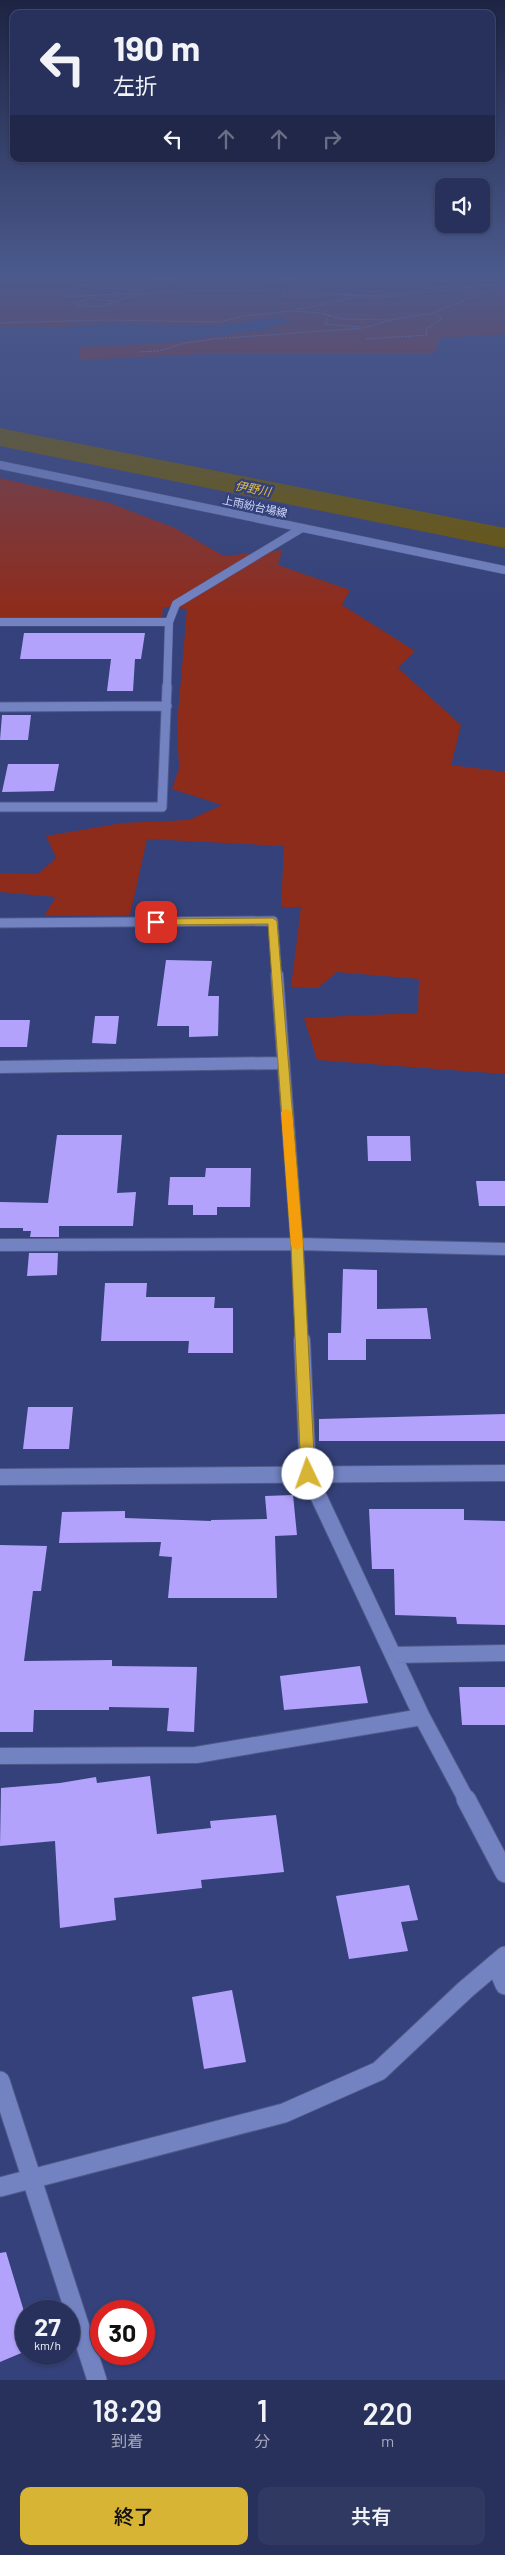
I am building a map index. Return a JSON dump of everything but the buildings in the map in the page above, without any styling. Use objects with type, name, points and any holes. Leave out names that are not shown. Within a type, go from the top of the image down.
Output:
[{"type":"street","name":"上雨紛台場線","points":[[0,465],[505,570]]},
{"type":"street","points":[[0,807],[162,807],[169,622],[176,604],[302,528]]},
{"type":"street","points":[[0,622],[169,622]]},
{"type":"street","points":[[0,708],[166,706]]},
{"type":"street","points":[[0,923],[273,921],[282,1063],[297,1244],[308,1474],[422,1717],[505,1873]]},
{"type":"street","points":[[0,1066],[282,1063]]},
{"type":"street","points":[[0,1245],[297,1244],[505,1249]]},
{"type":"street","points":[[0,1476],[505,1473]]},
{"type":"street","points":[[393,1655],[505,1653]]},
{"type":"street","points":[[0,1756],[196,1754],[422,1717]]},
{"type":"street","points":[[0,2187],[284,2113],[379,2071],[465,1990],[500,1960],[505,1985]]},
{"type":"street","points":[[0,2081],[33,2177],[97,2380]]},
{"type":"shaded area","points":[[0,478],[110,503],[175,528],[224,556],[282,550],[278,565],[350,590],[342,605],[415,651],[398,668],[461,725],[451,765],[505,772],[505,1074],[317,1060],[304,1018],[418,1013],[419,979],[337,972],[318,988],[291,987],[301,907],[281,907],[284,846],[147,839],[130,915],[44,916],[56,897],[0,892],[0,873],[38,874],[56,858],[46,836],[123,823],[189,820],[222,805],[172,789],[179,768],[177,725],[187,609],[163,607],[162,618],[0,617]]},
{"type":"waterway","name":"伊野川","points":[[0,437],[505,538]]},
{"type":"slow traffic","points":[[286,1112],[297,1246]]},
{"type":"route","points":[[156,922],[273,921],[282,1063],[297,1244],[308,1474]]}]
